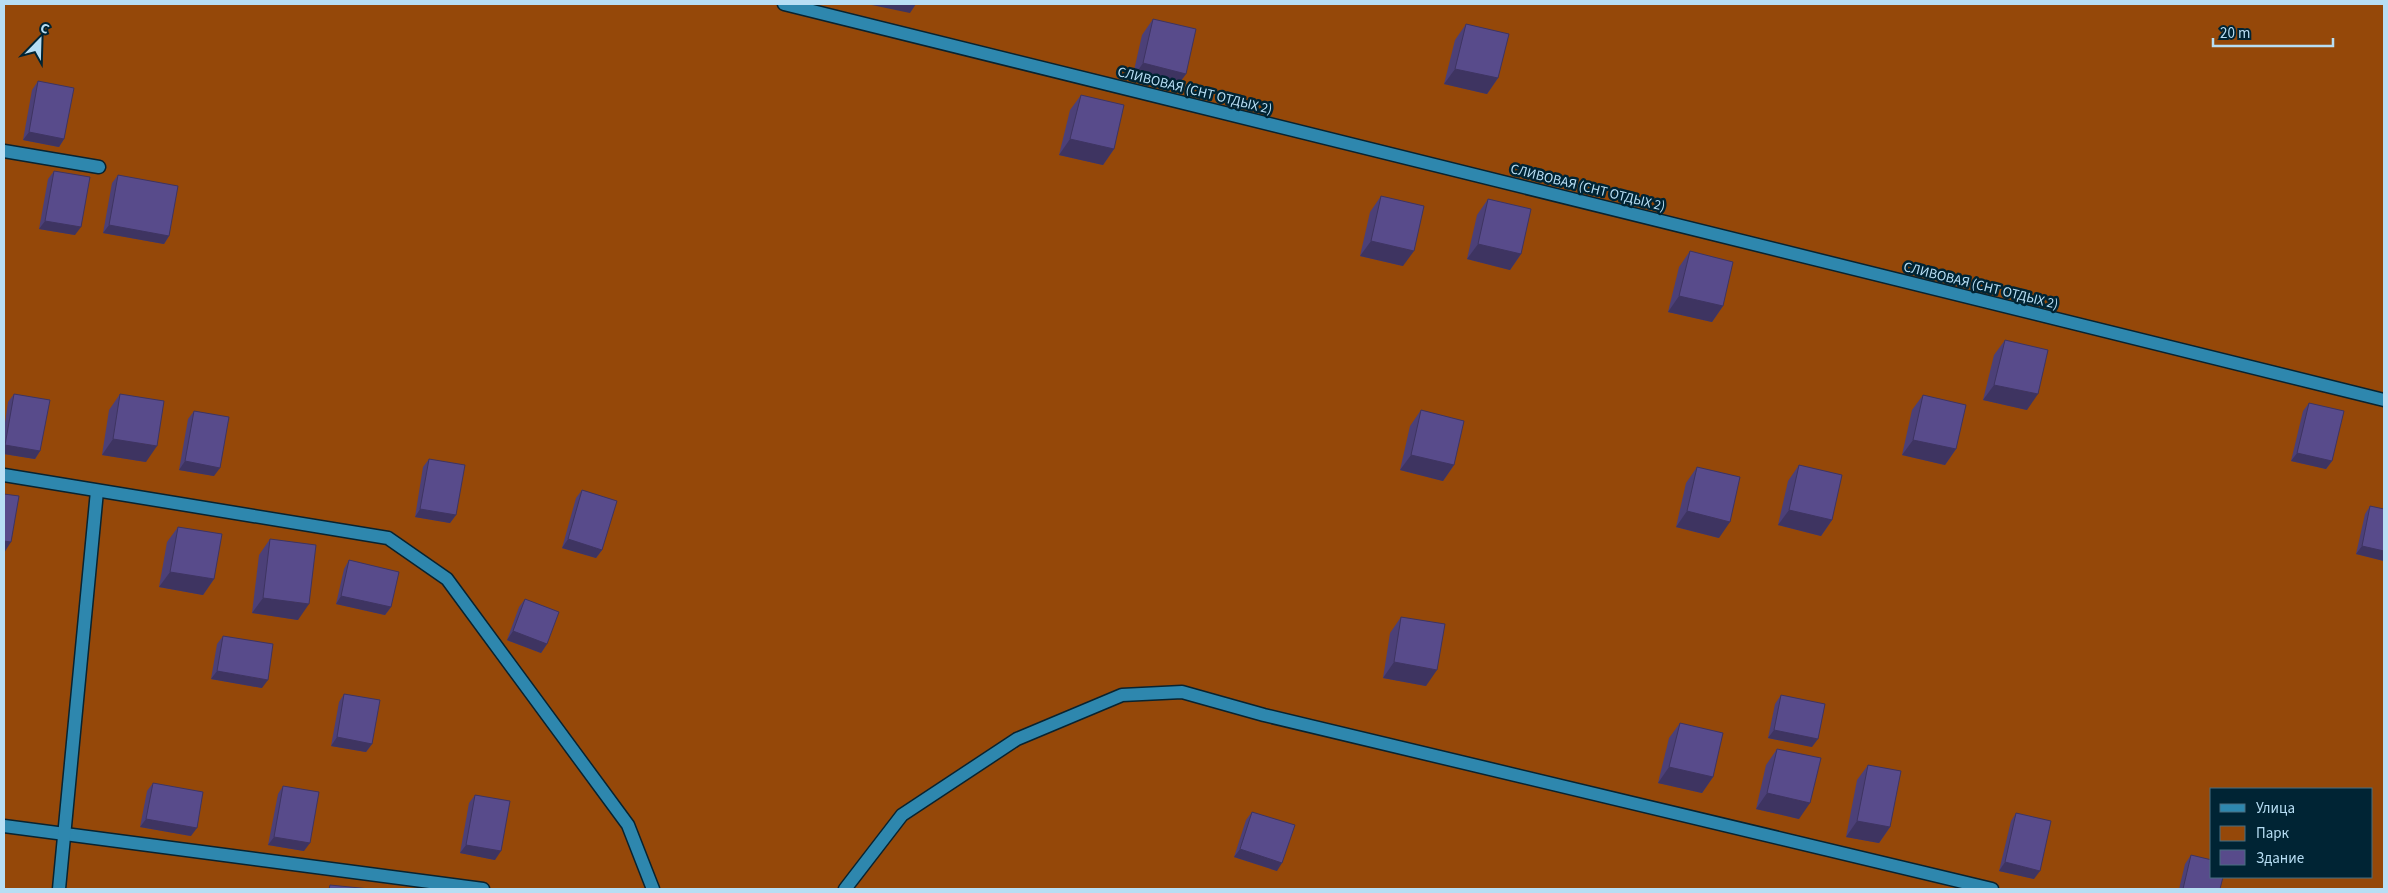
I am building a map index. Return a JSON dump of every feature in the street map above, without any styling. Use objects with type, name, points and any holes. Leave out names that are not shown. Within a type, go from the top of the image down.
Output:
[{"type":"lane","name":"СЛИВОВАЯ (СНТ ОТДЫХ 2)","points":[[784,4],[2384,400]]},
{"type":"lane","points":[[4,151],[99,167]]},
{"type":"lane","points":[[4,475],[96,492],[388,538],[447,579],[628,825],[654,889]]},
{"type":"lane","points":[[59,889],[96,492]]},
{"type":"lane","points":[[845,889],[902,814],[1017,739],[1122,695],[1182,692],[1274,717],[1992,889]]},
{"type":"lane","points":[[4,826],[65,836],[483,889]]},
{"type":"green space","points":[[4,4],[2384,4],[2384,889],[4,889]]},
{"type":"building","points":[[1153,19],[1196,29],[1186,74],[1143,63]]},
{"type":"building","points":[[1466,24],[1509,34],[1498,78],[1455,69]]},
{"type":"building","points":[[38,81],[74,88],[64,139],[29,132]]},
{"type":"building","points":[[1081,95],[1124,105],[1114,149],[1070,139]]},
{"type":"building","points":[[54,171],[90,177],[81,227],[45,221]]},
{"type":"building","points":[[118,175],[178,186],[169,236],[109,225]]},
{"type":"building","points":[[1381,196],[1424,206],[1414,251],[1371,241]]},
{"type":"building","points":[[1488,199],[1531,209],[1521,254],[1478,244]]},
{"type":"building","points":[[1690,251],[1733,262],[1723,306],[1679,296]]},
{"type":"building","points":[[2005,340],[2048,350],[2038,394],[1994,385]]},
{"type":"building","points":[[14,394],[50,400],[40,451],[5,445]]},
{"type":"building","points":[[120,394],[164,401],[157,446],[113,439]]},
{"type":"building","points":[[1923,395],[1966,405],[1956,449],[1913,440]]},
{"type":"building","points":[[2309,403],[2344,411],[2332,461],[2297,453]]},
{"type":"building","points":[[1421,410],[1464,421],[1454,465],[1411,455]]},
{"type":"building","points":[[194,411],[229,417],[220,468],[185,461]]},
{"type":"building","points":[[429,459],[465,465],[456,515],[420,509]]},
{"type":"building","points":[[1799,465],[1842,475],[1832,520],[1789,510]]},
{"type":"building","points":[[1697,467],[1740,477],[1730,522],[1687,511]]},
{"type":"building","points":[[582,490],[617,501],[602,550],[568,539]]},
{"type":"building","points":[[4,494],[19,496],[11,542],[4,541]]},
{"type":"building","points":[[2370,506],[2384,509],[2384,551],[2362,546]]},
{"type":"building","points":[[178,527],[222,534],[214,579],[170,572]]},
{"type":"building","points":[[270,539],[316,545],[309,604],[263,598]]},
{"type":"building","points":[[349,560],[399,572],[391,607],[341,596]]},
{"type":"building","points":[[525,599],[559,612],[547,644],[513,631]]},
{"type":"building","points":[[1401,617],[1445,624],[1437,670],[1394,662]]},
{"type":"building","points":[[223,636],[273,644],[268,680],[217,671]]},
{"type":"building","points":[[344,694],[380,700],[372,744],[337,737]]},
{"type":"building","points":[[1781,695],[1825,704],[1818,739],[1774,730]]},
{"type":"building","points":[[1680,723],[1723,733],[1713,777],[1669,767]]},
{"type":"building","points":[[1777,749],[1821,758],[1810,803],[1767,793]]},
{"type":"building","points":[[1868,765],[1901,771],[1890,827],[1857,821]]},
{"type":"building","points":[[153,783],[203,792],[197,828],[146,819]]},
{"type":"building","points":[[283,786],[319,792],[310,843],[274,837]]},
{"type":"building","points":[[475,795],[510,801],[501,851],[466,845]]},
{"type":"building","points":[[1252,812],[1295,825],[1282,863],[1240,849]]},
{"type":"building","points":[[2016,813],[2051,821],[2040,871],[2005,862]]},
{"type":"building","points":[[2191,855],[2210,860],[2210,878],[2223,878],[2220,889],[2183,889]]},
{"type":"building","points":[[330,885],[370,889],[329,889]]}]
